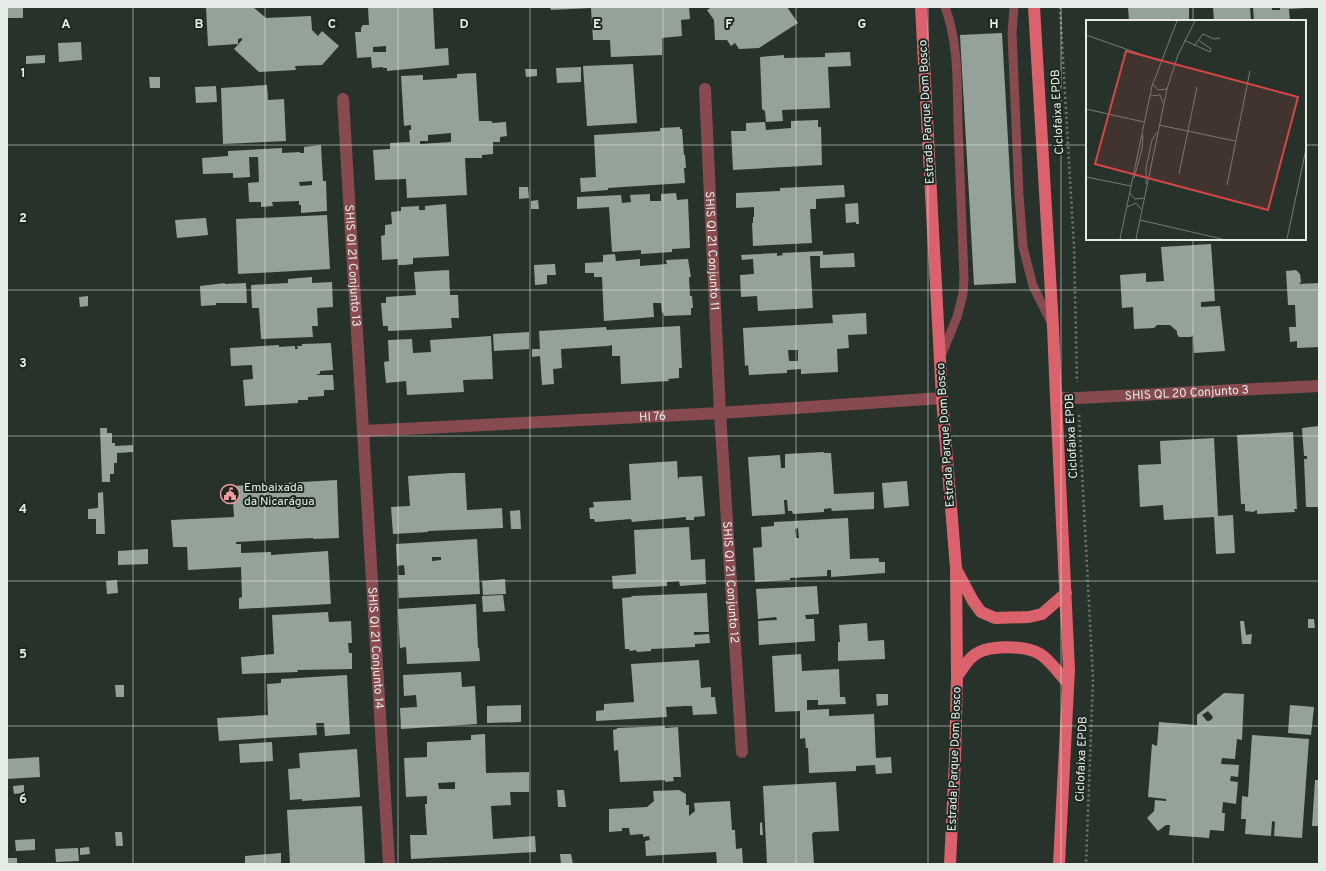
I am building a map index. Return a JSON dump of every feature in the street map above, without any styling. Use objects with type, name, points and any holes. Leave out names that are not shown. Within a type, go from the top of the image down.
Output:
[{"type":"main road","name":"Estrada Parque Dom Bosco","points":[[921,7],[939,360],[956,568],[957,676],[950,864]]},
{"type":"main road","points":[[1034,7],[1053,327],[1069,669],[1060,864]]},
{"type":"main road","points":[[956,568],[981,612],[995,618],[1029,617],[1042,614],[1066,593]]},
{"type":"main road","points":[[957,676],[973,656],[984,650],[1021,648],[1031,650],[1042,655],[1068,683]]},
{"type":"street","name":"SHIS QI 21 Conjunto 11","points":[[705,89],[720,413]]},
{"type":"street","name":"SHIS QI 21 Conjunto 13","points":[[343,100],[364,432]]},
{"type":"street","name":"SHIS QL 20 Conjunto 3","points":[[1056,398],[1319,386]]},
{"type":"street","name":"HI 76","points":[[364,432],[720,413],[942,398]]},
{"type":"street","name":"SHIS QI 21 Conjunto 12","points":[[720,413],[742,752]]},
{"type":"street","name":"SHIS QI 21 Conjunto 14","points":[[364,432],[389,864]]},
{"type":"lane","points":[[939,360],[957,317],[963,294],[964,280],[956,70],[953,34],[945,7]]},
{"type":"lane","points":[[1014,7],[1012,33],[1018,195],[1024,247],[1034,286],[1053,327]]},
{"type":"path","name":"Ciclofaixa EPDB","points":[[1060,7],[1074,247],[1078,398],[1093,679],[1086,864]]},
{"type":"building","points":[[7,7],[23,7],[23,18],[7,18]]},
{"type":"building","points":[[206,7],[253,7],[266,18],[311,16],[312,30],[318,36],[322,31],[339,46],[322,65],[295,66],[296,70],[259,72],[234,49],[242,40],[242,38],[238,39],[238,44],[208,46]]},
{"type":"building","points":[[368,7],[433,7],[435,49],[448,48],[449,65],[387,71],[387,68],[383,67],[372,68],[371,57],[357,58],[355,32],[361,32],[363,25],[369,25]],"holes":[[[386,46],[386,52],[373,52],[373,47]]]},
{"type":"building","points":[[550,7],[689,7],[690,19],[681,20],[682,36],[662,38],[662,55],[611,57],[610,40],[593,40],[591,8],[551,10]]},
{"type":"building","points":[[712,7],[787,7],[798,23],[759,48],[739,49],[735,43],[731,46],[727,40],[715,40],[714,20],[707,10]]},
{"type":"building","points":[[1128,7],[1189,7],[1189,20],[1129,20]]},
{"type":"building","points":[[1213,7],[1250,7],[1251,20],[1214,20]]},
{"type":"building","points":[[1253,7],[1272,7],[1272,10],[1280,10],[1280,7],[1307,7],[1289,9],[1290,20],[1254,20]]},
{"type":"building","points":[[1002,33],[1016,283],[974,285],[960,35]]},
{"type":"building","points":[[81,42],[82,60],[59,62],[58,43]]},
{"type":"building","points":[[850,52],[851,66],[828,67],[830,108],[782,110],[783,121],[766,122],[765,111],[762,109],[760,57],[784,55],[784,58],[825,57],[825,53]]},
{"type":"building","points":[[45,55],[45,63],[26,64],[26,56]]},
{"type":"building","points":[[633,64],[637,123],[587,126],[583,66]]},
{"type":"building","points":[[581,67],[581,82],[557,83],[556,68]]},
{"type":"building","points":[[525,69],[537,69],[537,76],[526,77]]},
{"type":"building","points":[[476,73],[479,121],[492,121],[492,123],[506,122],[507,136],[500,137],[500,142],[493,142],[493,154],[482,155],[482,158],[465,158],[467,195],[407,198],[406,179],[375,180],[373,150],[390,149],[390,143],[410,142],[409,130],[411,130],[411,125],[404,126],[401,76],[423,75],[423,80],[457,78],[457,74]],"holes":[[[451,133],[451,142],[420,144],[420,141],[428,141],[428,135]]]},
{"type":"building","points":[[149,77],[160,77],[160,88],[150,88]]},
{"type":"building","points":[[267,85],[268,100],[284,99],[286,141],[223,144],[221,88]]},
{"type":"building","points":[[216,86],[217,102],[196,103],[195,87]]},
{"type":"building","points":[[818,120],[818,127],[821,127],[822,165],[733,170],[731,131],[746,131],[746,123],[765,122],[766,130],[791,128],[791,121]]},
{"type":"building","points":[[680,127],[680,129],[682,129],[685,155],[685,183],[608,188],[608,190],[581,192],[580,178],[596,177],[594,135],[660,131],[660,128]]},
{"type":"building","points":[[321,145],[323,181],[326,181],[327,211],[301,213],[301,205],[299,205],[299,201],[272,202],[273,206],[261,207],[261,202],[249,202],[248,183],[259,182],[258,157],[249,157],[250,177],[233,178],[233,173],[203,174],[202,158],[228,156],[228,151],[282,148],[282,153],[304,153],[304,147]],"holes":[[[312,181],[312,185],[300,186],[299,182]]]},
{"type":"building","points":[[844,185],[845,197],[816,199],[816,209],[810,209],[812,243],[753,246],[752,223],[754,217],[754,207],[736,208],[736,193],[780,191],[780,188]]},
{"type":"building","points":[[519,187],[528,187],[529,198],[519,199]]},
{"type":"building","points":[[676,193],[677,200],[688,199],[690,248],[672,249],[672,252],[641,254],[641,250],[612,252],[609,207],[577,209],[577,197],[621,195],[622,203],[631,202],[630,195],[650,194],[650,201],[661,201],[661,194]]},
{"type":"building","points":[[538,200],[539,209],[531,209],[531,201]]},
{"type":"building","points":[[858,203],[859,224],[856,224],[856,222],[846,223],[845,204]]},
{"type":"building","points":[[446,204],[449,256],[413,258],[413,264],[404,265],[398,265],[398,259],[382,260],[381,236],[385,235],[385,225],[392,224],[391,212],[401,211],[401,207],[419,206],[419,210],[425,210],[425,206]]},
{"type":"building","points":[[327,215],[330,269],[238,274],[236,219]]},
{"type":"building","points":[[206,218],[208,235],[177,238],[175,220]]},
{"type":"building","points":[[1211,244],[1215,301],[1201,302],[1201,307],[1220,306],[1225,351],[1194,353],[1193,335],[1191,337],[1179,337],[1177,331],[1170,325],[1157,325],[1154,328],[1134,329],[1133,307],[1122,308],[1120,275],[1146,273],[1146,282],[1164,281],[1161,247]]},
{"type":"building","points":[[823,251],[823,255],[854,253],[855,267],[820,268],[820,256],[810,256],[813,308],[758,311],[757,296],[741,297],[740,275],[754,274],[753,259],[742,260],[741,255],[777,253],[777,256],[783,255],[782,253]]},
{"type":"building","points":[[615,254],[616,261],[640,259],[640,266],[667,264],[666,260],[688,259],[691,277],[689,277],[690,296],[692,296],[693,308],[691,308],[691,315],[664,316],[663,312],[662,313],[661,303],[653,303],[654,317],[604,321],[602,277],[594,277],[594,273],[585,273],[585,263],[603,262],[603,255]]},
{"type":"building","points":[[555,264],[556,275],[547,275],[547,284],[535,285],[534,265]]},
{"type":"building","points":[[449,270],[450,295],[458,295],[459,318],[451,318],[452,328],[388,331],[388,326],[383,326],[381,303],[386,303],[386,297],[416,295],[414,272]]},
{"type":"building","points":[[1296,270],[1300,274],[1301,282],[1299,284],[1319,283],[1319,347],[1297,348],[1297,341],[1290,342],[1289,327],[1296,327],[1295,305],[1288,305],[1286,271]]},
{"type":"building","points":[[312,277],[312,283],[332,282],[333,307],[317,308],[318,326],[312,326],[313,337],[261,339],[259,308],[252,308],[251,285],[288,283],[288,279]]},
{"type":"building","points":[[225,283],[246,283],[247,303],[216,303],[216,305],[201,306],[200,286]]},
{"type":"building","points":[[88,296],[88,306],[80,307],[79,297]]},
{"type":"building","points":[[866,313],[867,334],[848,335],[849,348],[837,349],[838,372],[801,374],[801,369],[787,370],[787,373],[749,375],[748,365],[745,366],[743,328],[833,323],[832,315]],"holes":[[[788,350],[798,350],[798,361],[789,361]]]},
{"type":"building","points":[[680,326],[682,368],[679,368],[679,378],[668,379],[669,381],[621,384],[620,356],[612,356],[612,345],[561,349],[562,368],[553,369],[554,384],[542,385],[540,356],[532,357],[532,349],[540,349],[539,331],[606,327],[607,330]]},
{"type":"building","points":[[529,332],[529,349],[494,351],[493,334]]},
{"type":"building","points":[[491,336],[493,379],[463,380],[464,392],[407,395],[406,381],[386,383],[384,362],[389,361],[388,340],[412,339],[413,353],[431,352],[430,340]]},
{"type":"building","points":[[331,343],[333,370],[320,371],[320,374],[317,375],[333,375],[334,390],[324,390],[324,396],[308,397],[308,400],[298,400],[298,403],[245,406],[243,380],[253,379],[252,365],[231,366],[230,348],[279,345],[279,347],[295,346],[295,349],[298,349],[297,346],[302,346],[302,344]]},
{"type":"building","points":[[1319,426],[1319,507],[1306,507],[1304,459],[1307,459],[1307,456],[1304,456],[1302,428]]},
{"type":"building","points":[[100,428],[107,428],[107,433],[112,433],[112,443],[115,443],[115,446],[133,445],[133,452],[117,453],[117,463],[114,463],[114,474],[110,474],[110,482],[102,482]]},
{"type":"building","points":[[1293,432],[1297,509],[1294,509],[1295,512],[1257,514],[1257,510],[1253,512],[1245,511],[1245,504],[1241,504],[1237,435]]},
{"type":"building","points":[[1214,438],[1218,516],[1233,515],[1235,553],[1216,554],[1214,517],[1164,520],[1163,505],[1140,507],[1138,465],[1161,464],[1160,441]]},
{"type":"building","points":[[831,453],[834,494],[874,492],[874,509],[832,511],[831,508],[824,509],[824,512],[793,514],[792,511],[788,511],[787,500],[784,500],[785,514],[752,516],[748,457],[780,455],[781,468],[785,468],[785,454]]},
{"type":"building","points":[[677,461],[678,480],[679,477],[702,476],[705,516],[694,517],[694,520],[686,520],[686,517],[632,522],[631,519],[595,522],[594,519],[590,519],[589,508],[594,507],[593,502],[631,500],[629,464]]},
{"type":"building","points":[[465,473],[467,510],[502,508],[503,528],[393,534],[391,507],[410,506],[408,476]]},
{"type":"building","points":[[337,480],[339,538],[236,542],[236,544],[241,544],[241,553],[271,552],[271,555],[328,551],[331,604],[239,609],[239,598],[242,597],[241,567],[188,570],[187,547],[173,547],[171,520],[234,517],[232,486]]},
{"type":"building","points":[[907,481],[909,506],[884,508],[882,483]]},
{"type":"building","points":[[103,492],[105,534],[96,534],[96,519],[88,519],[88,509],[98,508],[98,493]]},
{"type":"building","points":[[520,510],[521,529],[511,529],[510,511]]},
{"type":"building","points":[[848,518],[850,559],[879,558],[879,562],[885,562],[885,573],[831,577],[831,570],[827,570],[827,576],[755,582],[753,548],[762,547],[761,527],[774,526],[774,522]],"holes":[[[798,528],[799,538],[796,538],[795,529]]]},
{"type":"building","points":[[689,527],[691,560],[705,559],[706,584],[680,586],[679,581],[667,582],[667,586],[613,589],[612,576],[636,574],[634,530]]},
{"type":"building","points":[[477,539],[480,594],[399,598],[398,575],[405,575],[404,565],[397,566],[396,544]],"holes":[[[432,557],[441,557],[441,560],[432,561]]]},
{"type":"building","points":[[148,549],[148,564],[118,565],[118,551]]},
{"type":"building","points":[[505,579],[506,594],[483,595],[482,581]]},
{"type":"building","points":[[117,580],[118,593],[107,594],[106,581]]},
{"type":"building","points":[[817,586],[819,614],[805,615],[806,619],[814,619],[815,641],[759,645],[758,621],[777,620],[776,617],[758,619],[756,589]]},
{"type":"building","points":[[707,593],[709,632],[694,632],[694,635],[709,634],[710,643],[695,644],[695,647],[651,649],[651,651],[637,652],[636,650],[630,651],[629,649],[625,649],[622,598],[632,597],[631,596]]},
{"type":"building","points":[[503,595],[505,611],[483,612],[482,596]]},
{"type":"building","points":[[476,604],[480,661],[407,664],[406,647],[400,648],[398,609]]},
{"type":"building","points":[[328,612],[329,622],[351,621],[352,643],[348,643],[349,653],[352,653],[352,669],[297,670],[298,672],[242,674],[241,657],[274,654],[272,615]]},
{"type":"building","points":[[1308,619],[1314,619],[1315,628],[1308,628]]},
{"type":"building","points":[[1240,621],[1244,621],[1246,635],[1252,634],[1251,644],[1242,644]]},
{"type":"building","points":[[867,623],[868,641],[884,640],[885,659],[838,661],[838,642],[840,642],[839,625]]},
{"type":"building","points":[[801,654],[802,671],[839,669],[840,697],[845,697],[846,704],[818,705],[818,700],[807,700],[807,710],[829,709],[829,716],[874,714],[876,758],[891,757],[892,773],[876,774],[875,765],[856,766],[856,771],[809,773],[808,748],[806,748],[805,738],[800,739],[800,711],[775,712],[772,656]]},
{"type":"building","points":[[699,660],[701,688],[711,687],[711,697],[715,697],[717,714],[693,715],[692,706],[666,707],[667,717],[596,721],[596,711],[604,710],[604,704],[634,702],[631,664]]},
{"type":"building","points":[[461,672],[462,687],[475,686],[477,724],[401,729],[400,708],[417,707],[416,695],[404,696],[403,675]]},
{"type":"building","points":[[347,675],[350,734],[325,736],[324,723],[316,723],[317,735],[219,741],[217,718],[268,715],[267,684],[281,683],[281,679]]},
{"type":"building","points":[[115,685],[124,685],[124,697],[116,697]]},
{"type":"building","points":[[1224,693],[1244,694],[1242,740],[1237,739],[1235,759],[1222,758],[1221,764],[1239,765],[1238,777],[1231,776],[1230,781],[1238,782],[1236,804],[1223,802],[1222,813],[1225,813],[1224,831],[1210,830],[1209,838],[1169,835],[1170,825],[1166,825],[1158,831],[1147,818],[1154,811],[1155,800],[1166,801],[1166,799],[1148,797],[1152,744],[1157,746],[1159,722],[1197,725],[1197,715]],"holes":[[[1208,711],[1213,717],[1207,721],[1202,715]]]},
{"type":"building","points":[[876,694],[888,694],[888,705],[877,706]]},
{"type":"building","points":[[521,705],[521,722],[487,723],[487,706]]},
{"type":"building","points":[[1290,705],[1314,707],[1311,735],[1288,733]]},
{"type":"building","points":[[665,726],[665,728],[678,727],[681,777],[673,777],[674,781],[665,782],[665,780],[620,782],[618,750],[614,751],[613,730],[617,728]]},
{"type":"building","points":[[485,734],[486,773],[529,772],[529,792],[510,792],[511,805],[491,806],[493,839],[535,836],[536,852],[411,859],[410,835],[427,835],[425,804],[427,804],[427,796],[406,797],[404,758],[427,757],[427,742],[471,740],[471,735]],"holes":[[[455,782],[455,789],[439,789],[438,783]]]},
{"type":"building","points":[[1252,735],[1309,739],[1302,838],[1274,836],[1275,822],[1272,821],[1271,836],[1245,834],[1246,819],[1241,819],[1242,796],[1248,797]]},
{"type":"building","points":[[272,742],[273,761],[240,763],[239,744]]},
{"type":"building","points":[[357,749],[360,797],[302,801],[302,799],[290,800],[288,769],[300,768],[299,753]]},
{"type":"building","points":[[39,757],[40,777],[7,779],[7,759]]},
{"type":"building","points":[[1315,780],[1319,780],[1319,826],[1312,826]]},
{"type":"building","points":[[836,782],[839,831],[814,832],[812,834],[814,864],[767,864],[763,786]]},
{"type":"building","points":[[24,785],[24,793],[14,794],[13,786]]},
{"type":"building","points":[[557,790],[564,790],[566,807],[558,807]]},
{"type":"building","points":[[679,790],[686,794],[686,805],[689,805],[689,816],[695,811],[694,803],[730,801],[732,830],[735,830],[736,849],[742,848],[743,864],[717,864],[716,852],[646,856],[645,841],[650,840],[649,836],[643,837],[643,834],[630,835],[629,828],[622,828],[622,831],[609,832],[609,809],[647,807],[654,801],[653,791]]},
{"type":"building","points":[[362,806],[365,864],[290,864],[287,810]]},
{"type":"building","points":[[762,822],[763,835],[760,835],[760,823]]},
{"type":"building","points":[[115,832],[122,832],[123,846],[116,846]]},
{"type":"building","points":[[35,839],[35,850],[16,851],[15,840]]},
{"type":"building","points":[[89,847],[90,854],[80,855],[80,848]]},
{"type":"building","points":[[78,848],[79,861],[56,862],[55,849]]},
{"type":"building","points":[[281,853],[281,864],[245,864],[245,856]]},
{"type":"building","points":[[560,854],[571,854],[573,864],[561,864]]},
{"type":"building","points":[[7,858],[17,858],[17,864],[7,864]]},
{"type":"place","name":"Embaixada da Nicarágua","points":[[230,494]]}]
